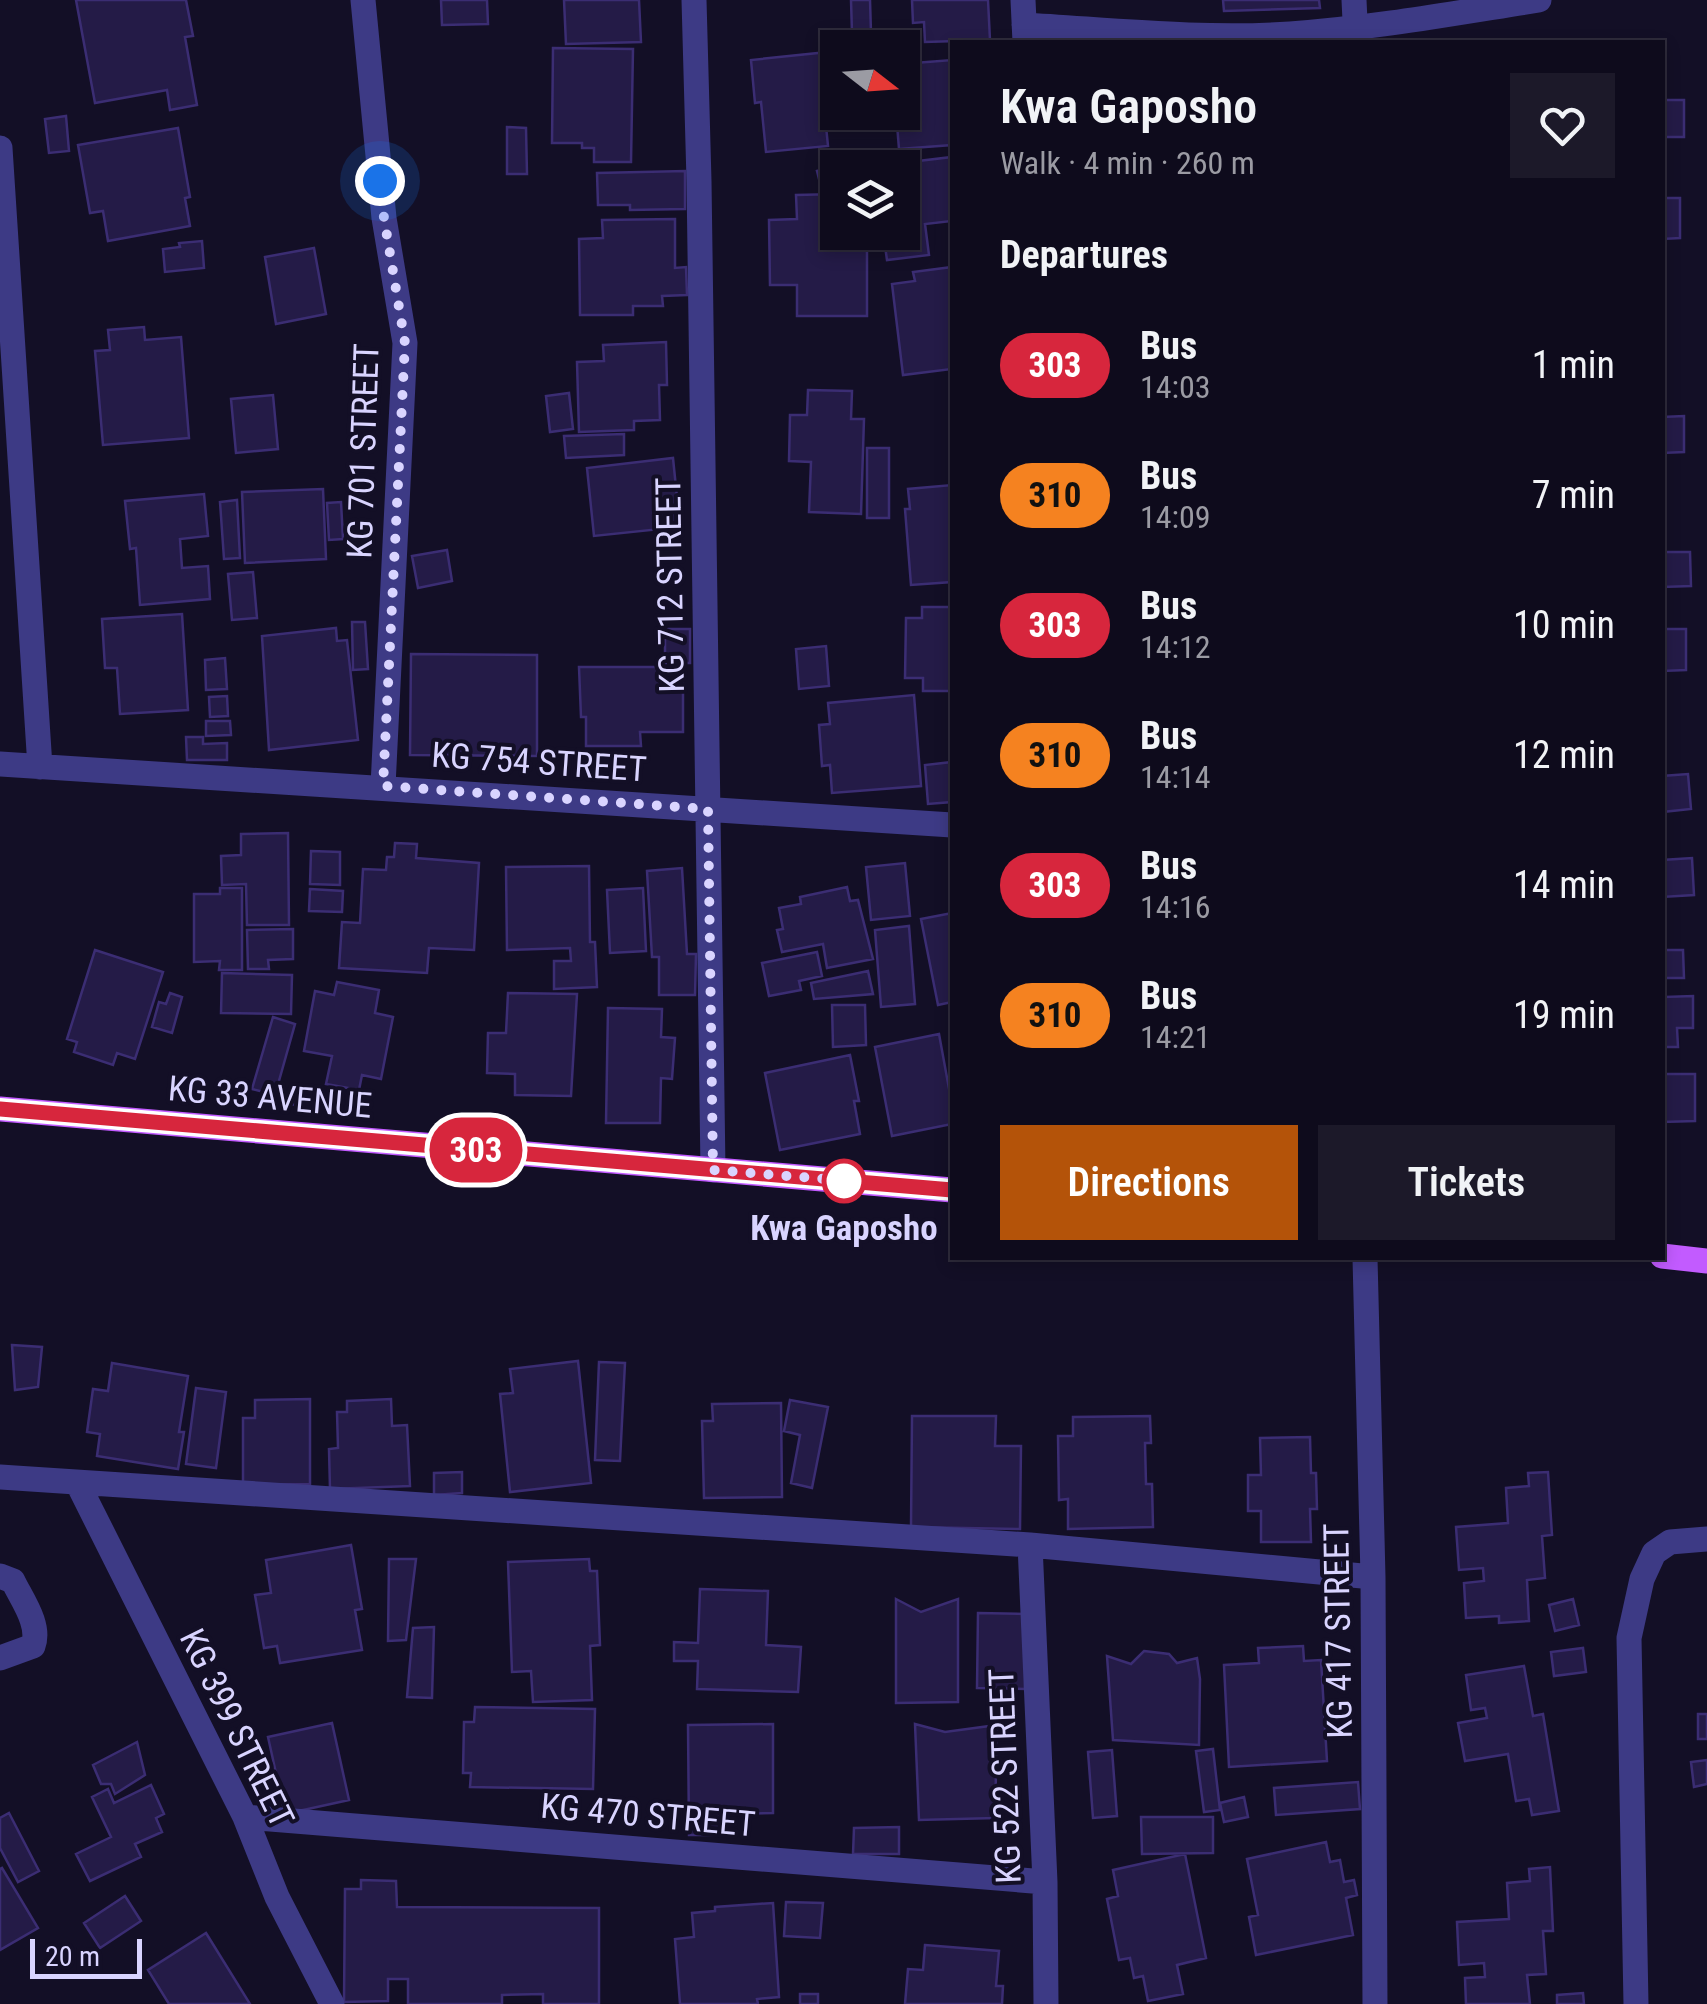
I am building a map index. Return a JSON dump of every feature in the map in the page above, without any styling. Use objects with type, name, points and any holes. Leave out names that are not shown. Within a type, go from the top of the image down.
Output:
[{"type":"main road","name":"KG 33 AVENUE","points":[[0,1109],[950,1190]]},
{"type":"main road","points":[[1665,1256],[1707,1261]]},
{"type":"street","name":"KG 701 STREET","points":[[363,0],[384,218],[405,343],[383,786]]},
{"type":"street","name":"KG 712 STREET","points":[[694,0],[713,1170]]},
{"type":"street","points":[[1354,0],[1356,35]]},
{"type":"street","points":[[1024,23],[1198,34],[1356,35],[1539,0]]},
{"type":"street","points":[[0,148],[40,766]]},
{"type":"street","name":"KG 754 STREET","points":[[0,764],[950,825]]},
{"type":"street","name":"KG 417 STREET","points":[[1365,1260],[1374,1576],[1375,2004]]},
{"type":"street","points":[[0,1477],[1030,1546],[1374,1576]]},
{"type":"street","name":"KG 399 STREET","points":[[78,1484],[245,1818],[277,1896],[332,2004]]},
{"type":"street","points":[[1636,2004],[1628,1638],[1642,1579],[1654,1552],[1670,1542],[1707,1539]]},
{"type":"street","name":"KG 522 STREET","points":[[1030,1546],[1045,1882],[1046,2004]]},
{"type":"street","points":[[0,1576],[13,1581],[36,1629],[36,1640],[33,1646],[0,1658]]},
{"type":"street","name":"KG 470 STREET","points":[[245,1818],[1045,1882]]},
{"type":"building","points":[[76,0],[186,0],[193,36],[185,37],[197,105],[170,110],[167,90],[95,103]]},
{"type":"building","points":[[441,0],[487,0],[488,24],[442,25]]},
{"type":"building","points":[[564,0],[639,0],[641,42],[566,44]]},
{"type":"building","points":[[851,0],[870,0],[871,30],[852,30]]},
{"type":"building","points":[[912,0],[988,0],[990,40],[925,42],[924,22],[913,23]]},
{"type":"building","points":[[1223,0],[1319,0],[1320,8],[1224,11]]},
{"type":"building","points":[[553,48],[633,49],[631,162],[594,162],[594,148],[582,148],[582,143],[552,143]]},
{"type":"building","points":[[820,53],[820,130],[826,130],[828,146],[766,152],[761,102],[755,103],[751,60]]},
{"type":"building","points":[[950,60],[950,145],[899,149],[897,130],[920,130],[920,63]]},
{"type":"building","points":[[1665,100],[1684,100],[1684,137],[1665,137]]},
{"type":"building","points":[[66,116],[69,151],[49,153],[45,119]]},
{"type":"building","points":[[507,127],[526,128],[527,174],[507,174]]},
{"type":"building","points":[[178,128],[190,197],[185,198],[190,226],[108,241],[103,211],[90,213],[78,145]]},
{"type":"building","points":[[950,157],[950,221],[925,224],[929,255],[887,260],[886,250],[920,250],[920,161]]},
{"type":"building","points":[[685,171],[685,209],[630,210],[630,205],[598,205],[597,173]]},
{"type":"building","points":[[820,194],[820,250],[867,250],[867,316],[797,316],[797,285],[770,285],[769,220],[797,219],[796,195]]},
{"type":"building","points":[[1665,198],[1680,198],[1680,238],[1665,239]]},
{"type":"building","points":[[675,219],[675,268],[686,267],[687,295],[662,296],[663,306],[633,306],[633,315],[580,315],[579,239],[603,238],[602,220]]},
{"type":"building","points":[[202,241],[204,268],[165,272],[163,249]]},
{"type":"building","points":[[314,248],[326,314],[276,324],[265,257]]},
{"type":"building","points":[[950,267],[950,369],[903,375],[892,284],[915,281],[913,272]]},
{"type":"building","points":[[144,327],[145,340],[181,337],[189,438],[103,445],[95,351],[110,350],[108,330]]},
{"type":"building","points":[[666,342],[667,385],[659,385],[660,420],[634,421],[634,430],[579,432],[577,362],[604,361],[603,345]]},
{"type":"building","points":[[808,390],[852,391],[851,419],[864,419],[861,514],[809,512],[811,462],[789,461],[790,415],[807,415]]},
{"type":"building","points":[[569,393],[573,429],[550,432],[546,396]]},
{"type":"building","points":[[273,395],[278,449],[236,453],[231,399]]},
{"type":"building","points":[[1684,416],[1684,452],[1665,453],[1665,417]]},
{"type":"building","points":[[624,434],[624,455],[566,458],[564,436]]},
{"type":"building","points":[[867,448],[889,448],[889,518],[867,518]]},
{"type":"building","points":[[673,458],[680,527],[594,536],[587,468]]},
{"type":"building","points":[[950,485],[950,582],[911,585],[905,509],[910,509],[908,489]]},
{"type":"building","points":[[323,489],[326,559],[245,563],[242,492]]},
{"type":"building","points":[[204,494],[208,536],[180,539],[182,568],[208,566],[210,599],[140,605],[136,548],[130,549],[125,501]]},
{"type":"building","points":[[237,500],[240,558],[224,559],[220,502]]},
{"type":"building","points":[[341,502],[343,539],[329,540],[327,503]]},
{"type":"building","points":[[447,550],[452,581],[418,588],[412,556]]},
{"type":"building","points":[[1665,552],[1690,552],[1691,586],[1665,587]]},
{"type":"building","points":[[253,572],[257,618],[232,620],[228,574]]},
{"type":"building","points":[[922,607],[950,607],[950,691],[923,691],[923,678],[905,678],[906,618],[922,618]]},
{"type":"building","points":[[182,614],[188,710],[120,714],[117,668],[105,668],[102,619]]},
{"type":"building","points":[[352,622],[365,622],[368,669],[353,670]]},
{"type":"building","points":[[336,628],[337,641],[347,640],[358,740],[269,750],[262,636]]},
{"type":"building","points":[[665,629],[690,629],[690,663],[665,663]]},
{"type":"building","points":[[1665,629],[1686,629],[1686,670],[1665,671]]},
{"type":"building","points":[[826,646],[829,686],[799,689],[796,649]]},
{"type":"building","points":[[411,654],[537,655],[537,756],[410,755]]},
{"type":"building","points":[[225,658],[227,689],[206,690],[205,660]]},
{"type":"building","points":[[579,667],[659,667],[659,685],[683,684],[683,732],[640,732],[641,746],[586,746]]},
{"type":"building","points":[[914,695],[921,786],[832,793],[830,765],[822,766],[819,725],[830,724],[828,703]]},
{"type":"building","points":[[227,696],[228,716],[210,717],[209,697]]},
{"type":"building","points":[[206,721],[230,721],[231,735],[206,736]]},
{"type":"building","points":[[186,737],[203,737],[203,744],[227,743],[227,760],[187,760]]},
{"type":"building","points":[[950,762],[950,802],[928,804],[925,765]]},
{"type":"building","points":[[1688,774],[1691,809],[1665,812],[1665,776]]},
{"type":"building","points":[[288,833],[289,925],[247,925],[246,884],[222,885],[221,856],[241,855],[241,834]]},
{"type":"building","points":[[395,843],[417,844],[416,858],[479,863],[474,950],[429,948],[427,973],[339,968],[342,922],[360,923],[363,869],[386,870],[387,857],[394,857]]},
{"type":"building","points":[[311,851],[340,852],[340,885],[310,884]]},
{"type":"building","points":[[1692,858],[1694,895],[1665,897],[1665,860]]},
{"type":"building","points":[[905,863],[910,916],[871,920],[866,867]]},
{"type":"building","points":[[589,866],[590,942],[595,942],[597,987],[554,989],[554,961],[571,961],[570,948],[507,950],[506,867]]},
{"type":"building","points":[[682,868],[687,954],[696,954],[695,995],[659,995],[659,957],[652,957],[647,871]]},
{"type":"building","points":[[847,887],[850,901],[858,900],[873,959],[827,968],[823,944],[782,952],[777,930],[783,929],[779,908],[801,904],[800,897]]},
{"type":"building","points":[[220,888],[242,888],[242,970],[219,970],[220,961],[194,962],[194,894],[220,894]]},
{"type":"building","points":[[643,888],[646,951],[610,953],[607,890]]},
{"type":"building","points":[[310,889],[343,891],[342,912],[309,911]]},
{"type":"building","points":[[950,913],[950,1002],[938,1005],[921,919]]},
{"type":"building","points":[[909,926],[915,1004],[881,1007],[875,930]]},
{"type":"building","points":[[293,929],[293,959],[268,960],[269,969],[248,969],[247,930]]},
{"type":"building","points":[[95,950],[163,972],[135,1059],[117,1053],[113,1065],[74,1052],[77,1042],[67,1039]]},
{"type":"building","points":[[1665,950],[1683,950],[1684,978],[1665,978]]},
{"type":"building","points":[[817,952],[822,976],[799,981],[801,990],[769,996],[762,963]]},
{"type":"building","points":[[868,971],[873,994],[814,999],[811,983]]},
{"type":"building","points":[[222,973],[292,975],[291,1014],[221,1013]]},
{"type":"building","points":[[337,982],[379,990],[375,1013],[393,1017],[381,1079],[362,1075],[359,1090],[326,1084],[332,1056],[304,1051],[315,991],[334,995]]},
{"type":"building","points":[[170,993],[182,997],[172,1033],[152,1027],[159,1002],[166,1004]]},
{"type":"building","points":[[508,993],[577,994],[571,1096],[515,1095],[515,1074],[487,1073],[488,1033],[506,1033]]},
{"type":"building","points":[[1693,996],[1693,1028],[1677,1028],[1678,1047],[1665,1047],[1665,997]]},
{"type":"building","points":[[832,1005],[865,1005],[866,1045],[833,1047]]},
{"type":"building","points":[[608,1008],[662,1009],[661,1037],[675,1038],[672,1079],[661,1078],[660,1123],[606,1123]]},
{"type":"building","points":[[273,1017],[295,1024],[275,1095],[252,1089]]},
{"type":"building","points":[[939,1034],[950,1094],[950,1124],[892,1136],[875,1047]]},
{"type":"building","points":[[850,1055],[859,1101],[854,1101],[860,1134],[780,1150],[765,1073]]},
{"type":"building","points":[[1665,1074],[1695,1074],[1695,1121],[1665,1122]]},
{"type":"building","points":[[281,1092],[303,1094],[302,1105],[281,1104]]},
{"type":"building","points":[[12,1345],[42,1347],[38,1387],[15,1390]]},
{"type":"building","points":[[578,1361],[591,1483],[510,1492],[500,1394],[513,1393],[510,1369]]},
{"type":"building","points":[[599,1362],[625,1363],[620,1461],[595,1460]]},
{"type":"building","points":[[112,1363],[188,1376],[178,1469],[97,1456],[100,1434],[87,1432],[93,1389],[108,1391]]},
{"type":"building","points":[[196,1388],[226,1392],[216,1468],[186,1464]]},
{"type":"building","points":[[310,1399],[310,1484],[243,1485],[243,1418],[255,1418],[255,1400]]},
{"type":"building","points":[[391,1399],[392,1426],[407,1425],[410,1486],[330,1489],[329,1449],[338,1448],[337,1412],[347,1412],[347,1401]]},
{"type":"building","points":[[790,1400],[828,1407],[812,1488],[791,1483],[800,1435],[784,1431]]},
{"type":"building","points":[[781,1403],[782,1497],[704,1498],[702,1421],[713,1421],[712,1404]]},
{"type":"building","points":[[912,1416],[996,1416],[995,1446],[1021,1446],[1020,1529],[911,1527]]},
{"type":"building","points":[[1150,1416],[1151,1443],[1145,1443],[1146,1484],[1152,1484],[1153,1527],[1068,1529],[1068,1499],[1059,1500],[1058,1436],[1073,1436],[1073,1417]]},
{"type":"building","points":[[1310,1437],[1317,1509],[1310,1509],[1311,1542],[1261,1542],[1261,1511],[1248,1511],[1248,1475],[1261,1475],[1260,1438]]},
{"type":"building","points":[[462,1472],[462,1493],[434,1495],[434,1473]]},
{"type":"building","points":[[1548,1472],[1552,1535],[1542,1536],[1545,1578],[1527,1580],[1529,1621],[1499,1623],[1499,1616],[1466,1618],[1464,1583],[1484,1581],[1483,1568],[1459,1570],[1456,1527],[1508,1523],[1506,1488],[1529,1486],[1528,1473]]},
{"type":"building","points":[[351,1545],[362,1609],[355,1610],[362,1650],[280,1663],[277,1646],[264,1648],[255,1595],[271,1593],[266,1560]]},
{"type":"building","points":[[389,1559],[416,1559],[406,1640],[388,1641]]},
{"type":"building","points":[[589,1559],[590,1571],[597,1571],[600,1645],[590,1646],[592,1700],[533,1702],[531,1671],[512,1672],[508,1562]]},
{"type":"building","points":[[700,1589],[768,1591],[766,1645],[801,1647],[798,1692],[697,1689],[698,1661],[674,1661],[674,1642],[698,1643]]},
{"type":"building","points":[[896,1599],[921,1612],[958,1599],[958,1702],[896,1703]]},
{"type":"building","points":[[1573,1599],[1579,1625],[1555,1631],[1549,1605]]},
{"type":"building","points":[[978,1613],[1027,1614],[1025,1689],[977,1688]]},
{"type":"building","points":[[434,1627],[432,1698],[407,1697],[413,1628]]},
{"type":"building","points":[[1303,1646],[1304,1661],[1321,1660],[1327,1761],[1229,1767],[1224,1665],[1259,1663],[1258,1648]]},
{"type":"building","points":[[1583,1648],[1586,1672],[1554,1676],[1551,1652]]},
{"type":"building","points":[[1144,1651],[1169,1654],[1177,1663],[1197,1658],[1199,1745],[1113,1740],[1107,1656],[1131,1664]]},
{"type":"building","points":[[1524,1666],[1533,1716],[1543,1714],[1559,1811],[1532,1815],[1529,1799],[1516,1801],[1508,1754],[1465,1761],[1458,1723],[1487,1718],[1485,1708],[1471,1710],[1466,1675]]},
{"type":"building","points":[[475,1707],[595,1709],[593,1789],[470,1787],[471,1773],[463,1773],[464,1722],[474,1722]]},
{"type":"building","points":[[1698,1714],[1707,1714],[1707,1739],[1698,1739]]},
{"type":"building","points":[[332,1723],[349,1800],[285,1814],[268,1737]]},
{"type":"building","points":[[773,1724],[773,1813],[724,1814],[724,1835],[689,1835],[688,1725]]},
{"type":"building","points":[[915,1724],[945,1732],[997,1725],[995,1818],[919,1820]]},
{"type":"building","points":[[137,1742],[145,1775],[115,1794],[111,1784],[101,1784],[93,1765]]},
{"type":"building","points":[[1213,1749],[1220,1810],[1204,1812],[1196,1751]]},
{"type":"building","points":[[1112,1750],[1117,1816],[1093,1818],[1088,1752]]},
{"type":"building","points":[[1707,1760],[1707,1784],[1694,1787],[1691,1762]]},
{"type":"building","points":[[1358,1782],[1360,1809],[1276,1815],[1274,1788]]},
{"type":"building","points":[[151,1785],[164,1814],[156,1818],[162,1832],[135,1844],[141,1857],[90,1881],[76,1854],[111,1837],[92,1797],[108,1789],[114,1803]]},
{"type":"building","points":[[1244,1797],[1248,1817],[1224,1822],[1220,1803]]},
{"type":"building","points":[[9,1813],[39,1871],[18,1882],[0,1848],[0,1818]]},
{"type":"building","points":[[1141,1817],[1213,1817],[1213,1853],[1142,1854]]},
{"type":"building","points":[[899,1827],[899,1854],[853,1854],[854,1828]]},
{"type":"building","points":[[1326,1842],[1330,1862],[1340,1860],[1344,1882],[1354,1880],[1357,1895],[1346,1898],[1353,1935],[1256,1955],[1249,1917],[1258,1915],[1247,1859]]},
{"type":"building","points":[[1185,1854],[1206,1958],[1177,1965],[1183,1994],[1148,2001],[1143,1976],[1134,1978],[1130,1958],[1119,1960],[1107,1899],[1118,1896],[1113,1870]]},
{"type":"building","points":[[1550,1867],[1553,1931],[1543,1931],[1546,1974],[1527,1975],[1530,2004],[1466,2004],[1465,1978],[1485,1977],[1484,1963],[1459,1965],[1457,1922],[1509,1919],[1507,1883],[1530,1881],[1529,1869]]},
{"type":"building","points":[[0,1869],[38,1928],[0,1950]]},
{"type":"building","points":[[361,1880],[396,1881],[397,1907],[599,1908],[599,2004],[543,2004],[543,1994],[502,1995],[502,2004],[408,2004],[408,1979],[388,1979],[388,2001],[344,2002],[345,1889],[361,1889]]},
{"type":"building","points":[[125,1896],[141,1921],[100,1948],[84,1923]]},
{"type":"building","points":[[786,1902],[823,1903],[820,1938],[784,1936]]},
{"type":"building","points":[[773,1903],[779,1997],[757,1999],[758,2004],[680,2004],[675,1939],[694,1937],[692,1913],[715,1911],[715,1907]]},
{"type":"building","points":[[206,1933],[250,2004],[169,2004],[148,1970]]},
{"type":"building","points":[[925,1945],[999,1951],[996,1986],[1003,1986],[1002,2004],[905,2004],[908,1969],[923,1970]]},
{"type":"building","points":[[1583,1993],[1584,2004],[1557,2004],[1557,1995]]},
{"type":"building","points":[[800,1994],[818,1994],[818,2004],[800,2004]]},
{"type":"bus line","name":"303","points":[[0,1109],[950,1190]]},
{"type":"place","name":"Kwa Gaposho","points":[[844,1181]]},
{"type":"route","points":[[380,181],[405,343],[383,786],[708,809],[713,1170],[850,1181],[844,1181]]}]
